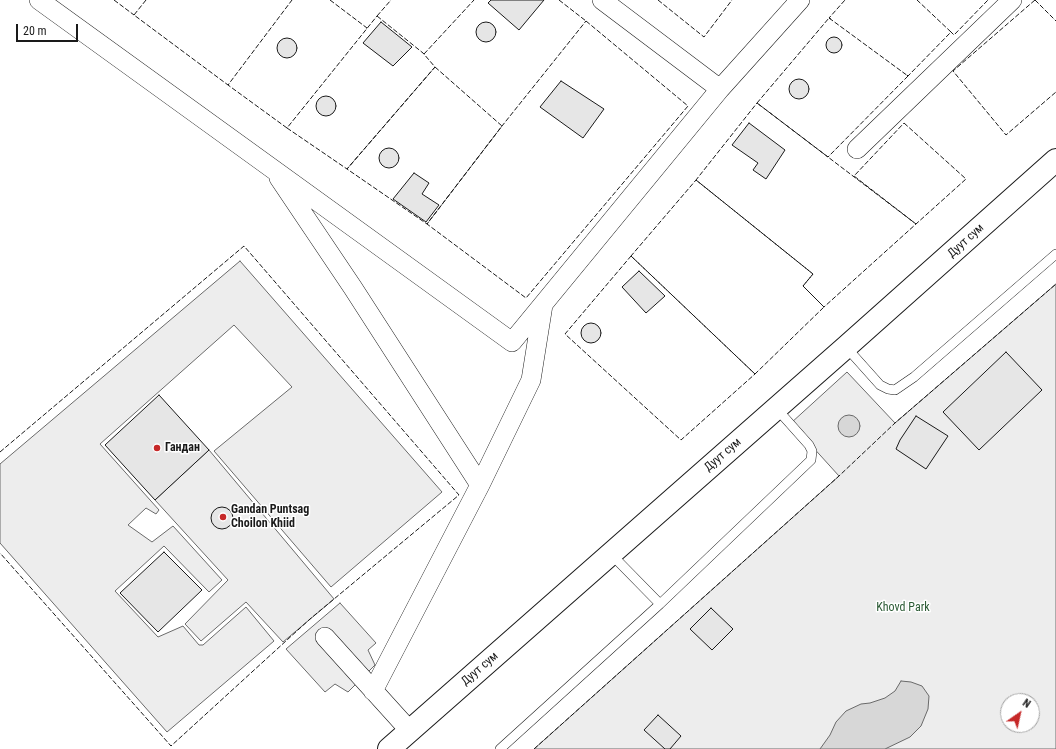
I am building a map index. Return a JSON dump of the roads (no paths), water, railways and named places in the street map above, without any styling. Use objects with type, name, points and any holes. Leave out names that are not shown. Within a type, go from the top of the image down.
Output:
[{"type":"main road","name":"Дуут сум","points":[[389,749],[1056,160]]},
{"type":"street","points":[[39,0],[512,342],[720,89],[800,0]]},
{"type":"street","points":[[602,0],[720,89]]},
{"type":"street","points":[[858,149],[1012,0]]},
{"type":"street","points":[[271,167],[358,295],[480,485]]},
{"type":"street","points":[[373,691],[480,485],[531,380],[543,304]]},
{"type":"street","points":[[325,637],[410,730]]},
{"type":"lane","points":[[846,347],[880,385],[888,389],[895,390],[914,377],[1056,254]]},
{"type":"lane","points":[[500,749],[660,604],[811,460],[812,451],[809,445],[776,408]]},
{"type":"lane","points":[[611,554],[660,604]]},
{"type":"place","name":"Гандан","points":[[157,448]]},
{"type":"place","name":"Gandan Puntsag Choilon Khiid","points":[[223,517]]},
{"type":"park label","name":"Khovd Park","points":[[903,608]]}]
